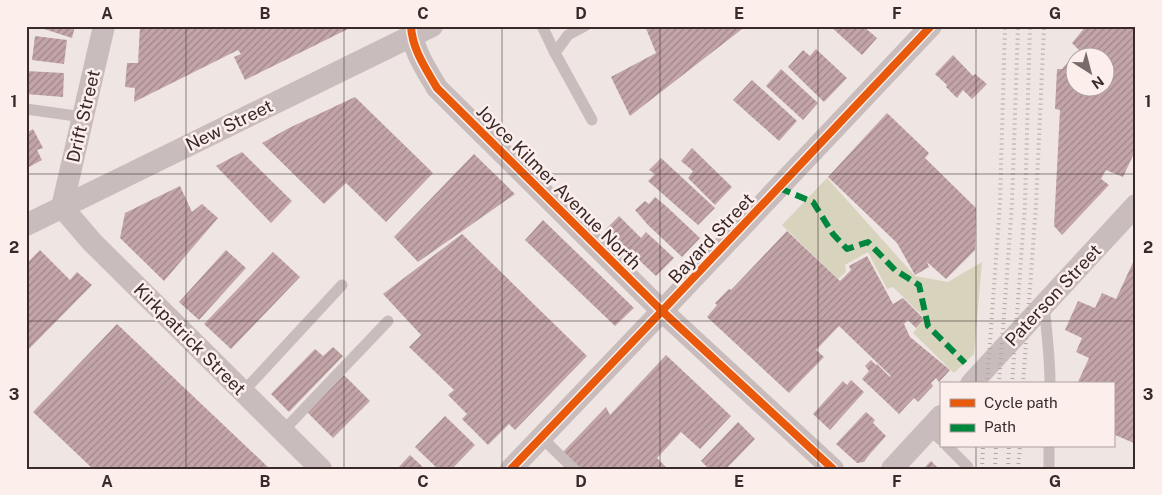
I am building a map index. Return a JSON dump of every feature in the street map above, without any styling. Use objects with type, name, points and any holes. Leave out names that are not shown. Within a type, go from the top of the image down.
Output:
[{"type":"street","name":"Drift Street","points":[[62,207],[104,26]]},
{"type":"street","name":"New Street","points":[[26,225],[411,31],[432,26]]},
{"type":"street","name":"Bayard Street","points":[[511,469],[931,26]]},
{"type":"street","name":"Joyce Kilmer Avenue North","points":[[411,31],[421,60],[437,88],[662,311],[833,469]]},
{"type":"street","name":"Paterson Street","points":[[973,382],[1136,205]]},
{"type":"street","name":"Kirkpatrick Street","points":[[62,207],[92,242],[321,469]]},
{"type":"street","points":[[892,469],[937,429]]},
{"type":"lane","points":[[542,26],[592,120]]},
{"type":"lane","points":[[555,53],[568,35],[585,26]]},
{"type":"lane","points":[[26,108],[83,117]]},
{"type":"lane","points":[[243,392],[342,285]]},
{"type":"lane","points":[[1044,304],[1050,382]]},
{"type":"lane","points":[[283,431],[388,321]]},
{"type":"lane","points":[[541,437],[574,469]]},
{"type":"lane","points":[[949,448],[968,467]]},
{"type":"lane","points":[[1049,448],[1049,469]]},
{"type":"shaded area","points":[[827,178],[915,276],[948,282],[982,262],[974,354],[954,373],[913,333],[925,318],[893,287],[887,289],[868,252],[845,265],[846,272],[838,279],[782,225]]},
{"type":"building","points":[[35,26],[75,26],[72,38]]},
{"type":"building","points":[[140,26],[354,26],[245,80],[234,57],[241,54],[238,50],[134,102],[135,88],[125,87],[127,63],[138,63]]},
{"type":"building","points":[[645,26],[746,26],[630,116],[611,77],[656,53]]},
{"type":"building","points":[[830,26],[863,26],[877,38],[862,55]]},
{"type":"building","points":[[1086,26],[1136,26],[1136,149],[1123,177],[1106,170],[1101,179],[1109,185],[1062,235],[1054,226],[1060,110],[1055,109],[1057,69],[1062,69],[1064,67],[1064,98],[1114,98],[1114,48],[1077,48],[1072,43]]},
{"type":"building","points":[[35,36],[67,40],[64,64],[32,60]]},
{"type":"building","points":[[816,49],[847,78],[824,102],[788,67],[803,50],[810,56]]},
{"type":"building","points":[[953,55],[973,76],[975,74],[987,84],[972,99],[963,90],[957,98],[935,74]]},
{"type":"building","points":[[781,69],[818,103],[803,120],[766,86]]},
{"type":"building","points":[[26,71],[64,73],[63,97],[26,94]]},
{"type":"building","points":[[752,80],[797,121],[779,141],[733,100]]},
{"type":"building","points":[[355,97],[433,173],[386,222],[346,183],[324,204],[262,143]]},
{"type":"building","points":[[887,113],[929,153],[925,158],[976,208],[975,250],[946,279],[927,262],[929,267],[915,275],[897,243],[828,177]]},
{"type":"building","points":[[33,129],[43,148],[37,150],[42,160],[27,168],[26,133]]},
{"type":"building","points":[[692,148],[732,187],[715,205],[688,178],[693,171],[681,161]]},
{"type":"building","points":[[242,152],[292,201],[271,223],[216,166]]},
{"type":"building","points":[[474,154],[515,194],[418,262],[394,237]]},
{"type":"building","points":[[661,158],[715,208],[698,225],[648,181],[655,174],[649,170]]},
{"type":"building","points":[[180,186],[192,212],[202,204],[218,218],[164,281],[120,238],[125,213]]},
{"type":"building","points":[[655,197],[700,238],[682,257],[635,210],[645,201],[649,204]]},
{"type":"building","points":[[619,216],[641,238],[646,232],[674,258],[656,276],[606,229]]},
{"type":"building","points":[[543,220],[634,308],[615,326],[525,240]]},
{"type":"building","points":[[787,231],[840,281],[851,270],[849,266],[867,256],[893,304],[903,298],[924,319],[916,328],[908,320],[904,324],[910,337],[950,370],[939,382],[936,378],[931,383],[933,386],[918,402],[914,398],[899,414],[862,379],[869,371],[865,366],[871,360],[891,376],[839,326],[816,350],[824,357],[789,393],[707,317],[717,305],[715,303],[729,289],[731,290]]},
{"type":"building","points":[[462,234],[587,356],[515,430],[509,424],[488,445],[462,419],[467,414],[448,395],[454,390],[409,347],[421,335],[383,294]]},
{"type":"building","points":[[40,250],[70,280],[77,272],[92,285],[26,352],[26,264]]},
{"type":"building","points":[[226,250],[246,268],[199,320],[179,302]]},
{"type":"building","points":[[273,252],[300,277],[231,349],[204,324]]},
{"type":"building","points":[[1136,256],[1136,444],[1114,434],[1114,382],[1078,382],[1089,358],[1076,352],[1082,338],[1065,330],[1078,301],[1095,308],[1102,293],[1116,299]]},
{"type":"building","points":[[117,324],[270,469],[93,469],[33,412]]},
{"type":"building","points":[[333,347],[343,356],[289,412],[271,394],[315,349],[323,356]]},
{"type":"building","points":[[666,355],[731,416],[700,449],[681,432],[657,458],[668,469],[578,469],[562,453],[606,407],[610,415]]},
{"type":"building","points":[[344,375],[370,401],[333,438],[307,412]]},
{"type":"building","points":[[851,380],[864,392],[830,430],[813,414],[843,381],[847,385]]},
{"type":"building","points":[[866,412],[875,420],[873,423],[886,436],[864,462],[857,463],[836,444]]},
{"type":"building","points":[[445,416],[475,445],[452,469],[438,469],[415,447]]},
{"type":"building","points":[[738,422],[755,439],[726,469],[709,469],[701,461]]},
{"type":"building","points":[[410,455],[425,469],[397,469]]},
{"type":"building","points":[[931,461],[939,469],[923,469]]},
{"type":"railway","points":[[987,382],[1000,203],[1005,26]]},
{"type":"railway","points":[[999,382],[1012,204],[1018,26]]},
{"type":"railway","points":[[1012,382],[1025,204],[1030,26]]},
{"type":"railway","points":[[1023,382],[1036,205],[1044,26]]},
{"type":"railway","points":[[982,469],[983,448]]},
{"type":"railway","points":[[995,469],[996,448]]},
{"type":"railway","points":[[1008,469],[1009,448]]},
{"type":"railway","points":[[1018,469],[1020,448]]},
{"type":"marked path","points":[[779,188],[813,202],[833,234],[847,249],[868,242],[895,270],[919,285],[928,326],[965,363]]},
{"type":"cycle path","points":[[411,26],[417,51],[437,88],[662,311],[833,469]]},
{"type":"cycle path","points":[[511,469],[931,26]]}]
